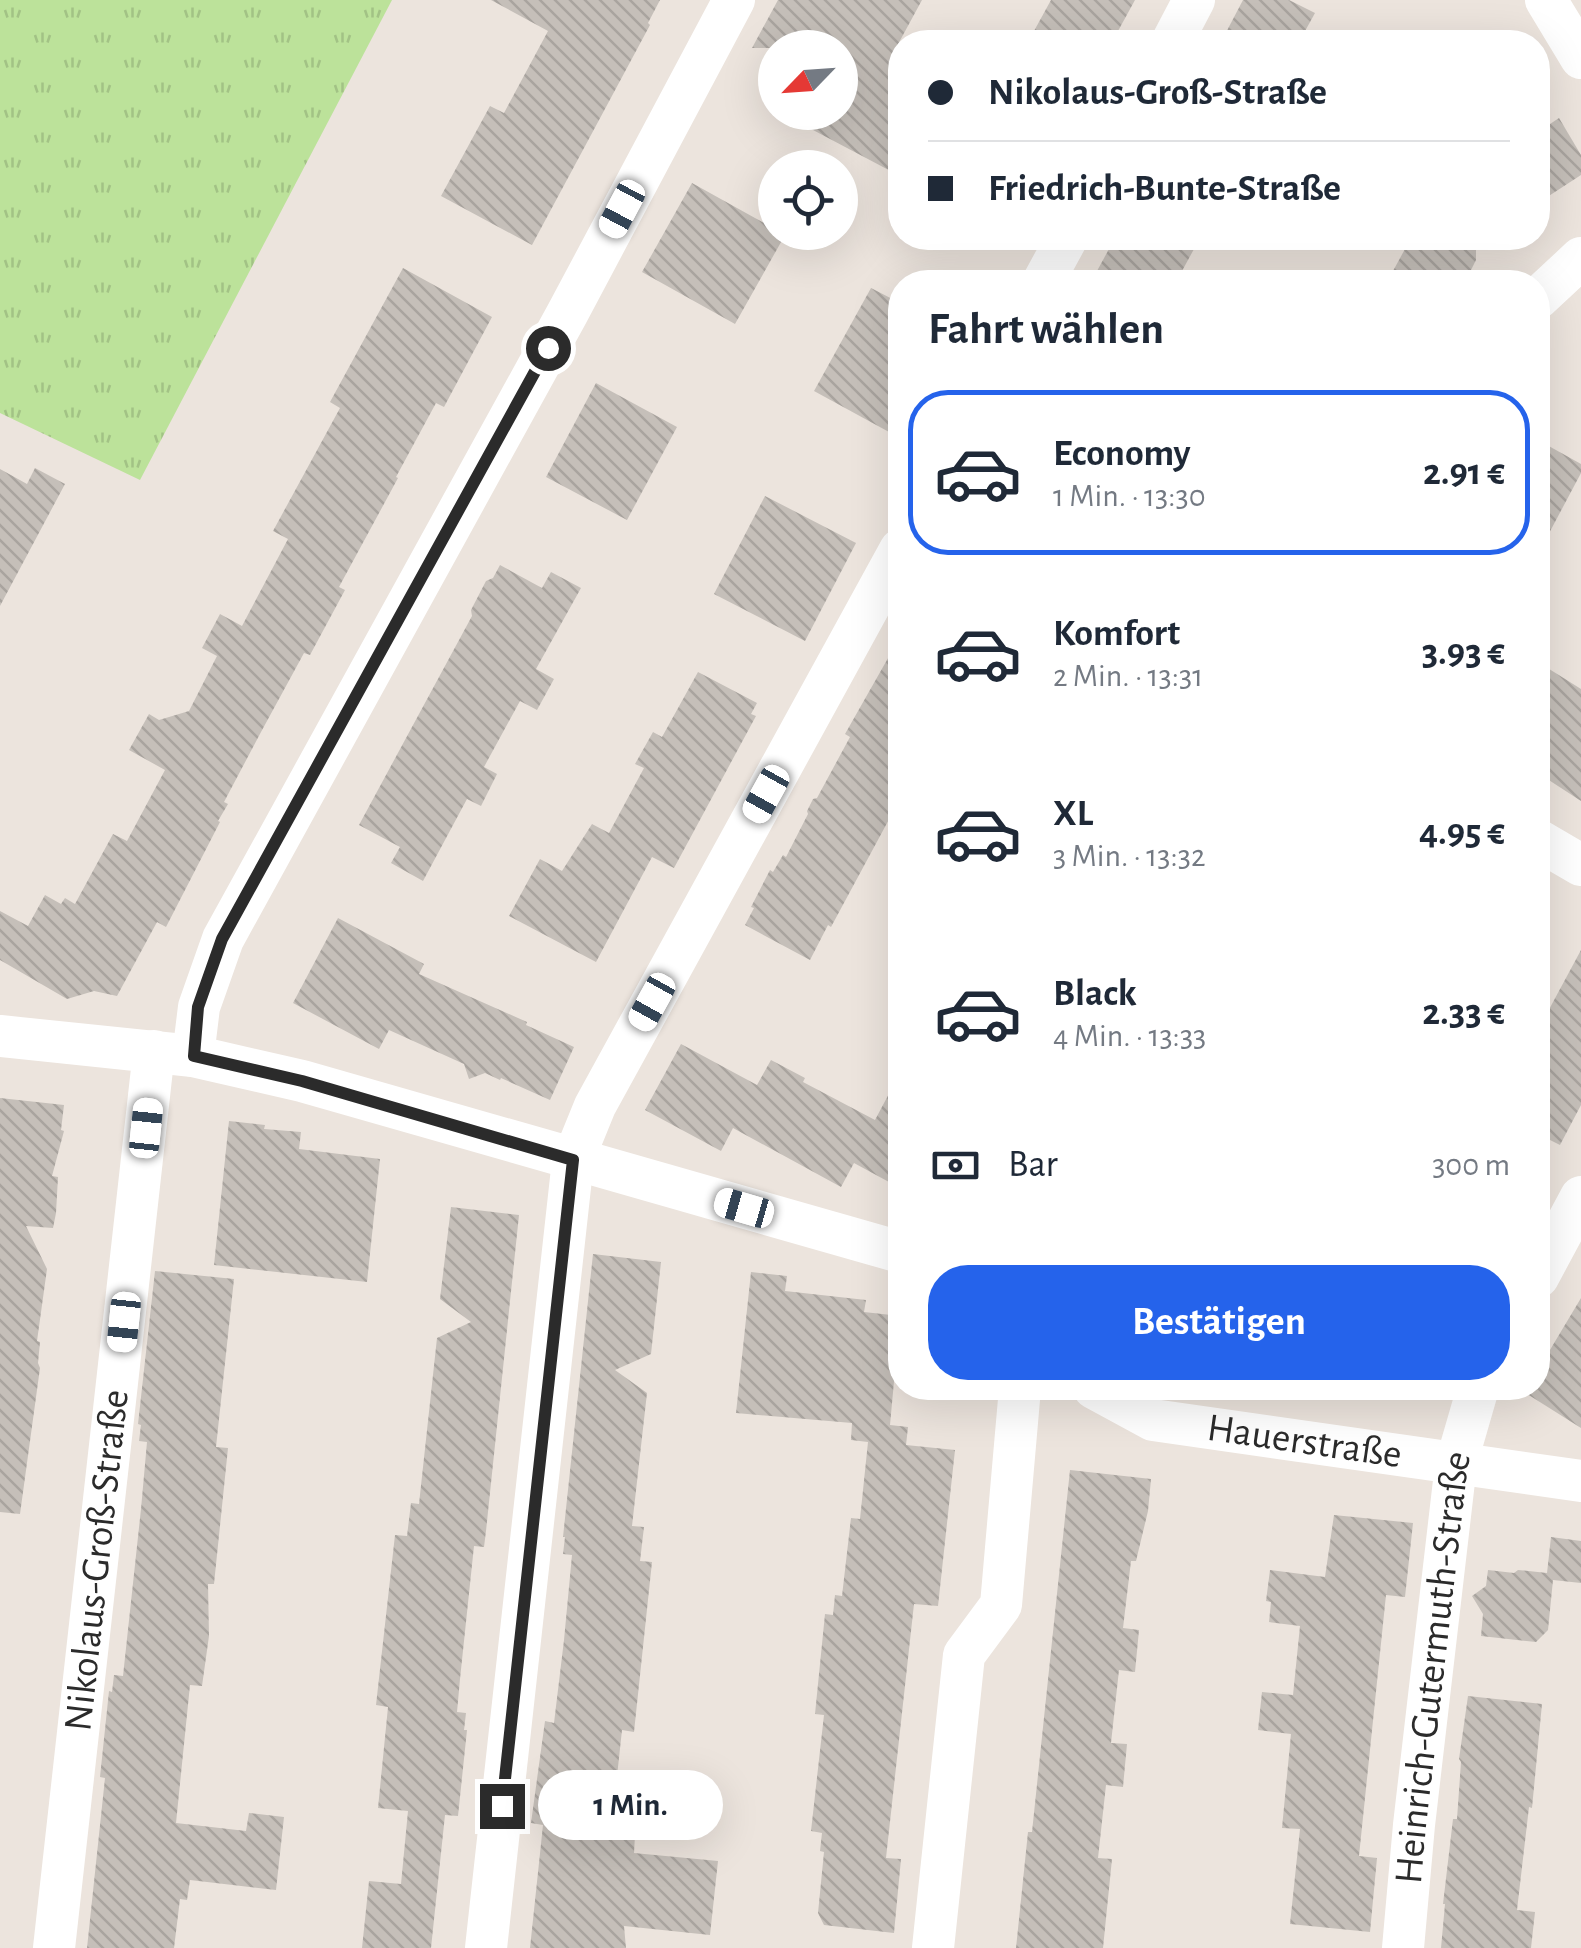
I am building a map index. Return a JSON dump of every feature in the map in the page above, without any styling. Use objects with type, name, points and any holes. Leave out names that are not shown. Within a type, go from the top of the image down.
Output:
[{"type":"street","name":"Nikolaus-Groß-Straße","points":[[54,1948],[174,1054],[198,1007],[222,939],[567,314],[734,0]]},
{"type":"street","points":[[1178,30],[1194,0]]},
{"type":"street","points":[[1546,0],[1581,58]]},
{"type":"street","points":[[1550,287],[1581,258]]},
{"type":"street","points":[[486,1948],[573,1160],[595,1106],[888,572]]},
{"type":"street","points":[[1550,847],[1581,865]]},
{"type":"street","points":[[0,1036],[174,1054],[302,1081],[888,1249]]},
{"type":"street","points":[[1550,1255],[1581,1197]]},
{"type":"street","points":[[933,1948],[964,1655],[1001,1606],[1019,1400]]},
{"type":"street","name":"Hauerstraße","points":[[1116,1400],[1153,1420],[1581,1481]]},
{"type":"street","name":"Heinrich-Gutermuth-Straße","points":[[1403,1948],[1456,1464],[1475,1400]]},
{"type":"green space","points":[[0,0],[392,0],[140,480],[0,413]]},
{"type":"building","points":[[491,0],[660,0],[532,245],[441,196],[490,106],[504,113],[548,31]]},
{"type":"building","points":[[778,0],[922,0],[906,30],[888,30],[888,170],[858,154],[858,150],[813,130],[858,130],[858,30],[762,30]]},
{"type":"building","points":[[1051,0],[1135,0],[1119,30],[1035,30]]},
{"type":"building","points":[[1243,0],[1289,0],[1315,13],[1306,30],[1227,30]]},
{"type":"building","points":[[1559,118],[1581,155],[1581,175],[1550,195],[1550,124]]},
{"type":"building","points":[[692,183],[758,220],[758,250],[777,250],[735,324],[642,272]]},
{"type":"building","points":[[1108,250],[1193,250],[1183,270],[1098,270]]},
{"type":"building","points":[[1404,250],[1476,250],[1471,270],[1394,270]]},
{"type":"building","points":[[403,268],[492,317],[444,407],[436,403],[396,477],[339,587],[345,590],[310,655],[304,653],[261,732],[166,927],[157,922],[117,996],[94,991],[67,999],[0,960],[0,911],[28,926],[45,895],[61,904],[65,898],[75,904],[113,834],[127,841],[165,770],[129,750],[149,714],[159,720],[189,711],[217,656],[202,648],[220,614],[242,626],[288,539],[273,531],[340,408],[330,402]]},
{"type":"building","points":[[871,288],[888,297],[888,431],[814,391]]},
{"type":"building","points":[[596,383],[677,427],[627,520],[546,477]]},
{"type":"building","points":[[1550,447],[1581,464],[1581,473],[1550,531]]},
{"type":"building","points":[[35,468],[65,484],[0,606],[0,469],[27,484]]},
{"type":"building","points":[[765,496],[856,543],[805,641],[714,594]]},
{"type":"building","points":[[500,565],[542,588],[551,572],[581,588],[536,669],[554,679],[537,710],[520,701],[484,767],[497,774],[481,806],[467,799],[423,881],[391,863],[400,847],[359,825],[472,616],[471,610],[486,581],[493,578]]},
{"type":"building","points":[[888,658],[888,821],[810,960],[745,925],[770,870],[773,872],[783,855],[786,857],[813,799],[850,737],[845,734]]},
{"type":"building","points":[[1550,670],[1581,689],[1581,801],[1550,781]]},
{"type":"building","points":[[698,672],[757,703],[751,714],[756,716],[674,868],[652,857],[596,962],[509,916],[540,859],[562,871],[592,824],[609,833],[644,768],[635,764],[653,732],[662,737]]},
{"type":"building","points":[[338,918],[424,964],[419,974],[574,1047],[550,1100],[485,1073],[469,1079],[464,1064],[389,1030],[379,1049],[293,1003]]},
{"type":"building","points":[[1581,950],[1581,1105],[1560,1145],[1550,1140],[1550,1008]]},
{"type":"building","points":[[681,1044],[757,1085],[771,1060],[805,1078],[803,1082],[875,1120],[888,1096],[888,1181],[854,1163],[841,1187],[733,1128],[721,1151],[645,1110]]},
{"type":"building","points":[[0,1098],[64,1105],[64,1131],[52,1176],[58,1177],[53,1228],[26,1226],[47,1269],[37,1341],[40,1368],[20,1514],[0,1512]]},
{"type":"building","points":[[229,1121],[301,1132],[299,1149],[380,1159],[367,1282],[214,1265]]},
{"type":"building","points":[[451,1207],[519,1215],[484,1547],[474,1546],[460,1679],[457,1712],[466,1713],[467,1730],[458,1816],[445,1815],[431,1948],[362,1948],[369,1881],[401,1884],[408,1811],[378,1808],[388,1707],[376,1705],[395,1535],[407,1536],[411,1503],[419,1504],[437,1338],[471,1322],[440,1299]]},
{"type":"building","points":[[593,1254],[661,1262],[651,1354],[615,1370],[647,1393],[632,1526],[644,1527],[640,1561],[652,1562],[634,1732],[622,1730],[611,1832],[635,1835],[634,1853],[718,1861],[710,1935],[624,1926],[626,1948],[530,1948],[543,1825],[531,1823],[545,1721],[554,1723],[564,1640],[572,1555],[563,1554],[563,1537]]},
{"type":"building","points":[[155,1271],[234,1279],[216,1447],[228,1448],[214,1584],[208,1584],[209,1636],[202,1686],[190,1685],[176,1823],[246,1831],[249,1813],[284,1817],[276,1890],[190,1880],[187,1900],[180,1899],[174,1948],[87,1948],[105,1778],[100,1777],[109,1691],[112,1692],[114,1675],[123,1676],[141,1509],[147,1442],[139,1441],[138,1424]]},
{"type":"building","points":[[751,1272],[787,1276],[785,1291],[866,1300],[864,1312],[888,1315],[890,1425],[908,1427],[906,1445],[955,1450],[938,1606],[914,1604],[886,1858],[901,1859],[894,1933],[824,1925],[818,1913],[822,1833],[811,1831],[824,1715],[815,1714],[825,1614],[833,1615],[835,1595],[842,1596],[851,1518],[860,1519],[868,1442],[851,1440],[852,1423],[736,1413]]},
{"type":"building","points":[[1581,1298],[1581,1428],[1537,1400],[1550,1400],[1550,1350]]},
{"type":"building","points":[[1070,1470],[1151,1479],[1136,1561],[1131,1561],[1123,1628],[1139,1630],[1135,1672],[1119,1670],[1111,1743],[1127,1744],[1123,1787],[1106,1785],[1098,1858],[1112,1859],[1103,1948],[1016,1948],[1028,1832],[1032,1832]]},
{"type":"building","points":[[1334,1515],[1413,1523],[1405,1597],[1386,1595],[1359,1856],[1377,1858],[1370,1932],[1290,1924],[1300,1829],[1282,1828],[1291,1734],[1258,1730],[1262,1692],[1293,1695],[1300,1626],[1269,1622],[1271,1602],[1266,1601],[1270,1570],[1325,1577]]},
{"type":"building","points":[[1551,1537],[1581,1541],[1581,1583],[1553,1580],[1548,1630],[1536,1642],[1481,1636],[1483,1614],[1472,1596],[1486,1586],[1488,1570],[1547,1573]]},
{"type":"building","points":[[1468,1696],[1542,1704],[1517,1910],[1535,1912],[1531,1948],[1441,1948]]},
{"type":"route","points":[[502,1806],[573,1160],[302,1081],[194,1056],[198,1007],[222,939],[548,348]]}]
